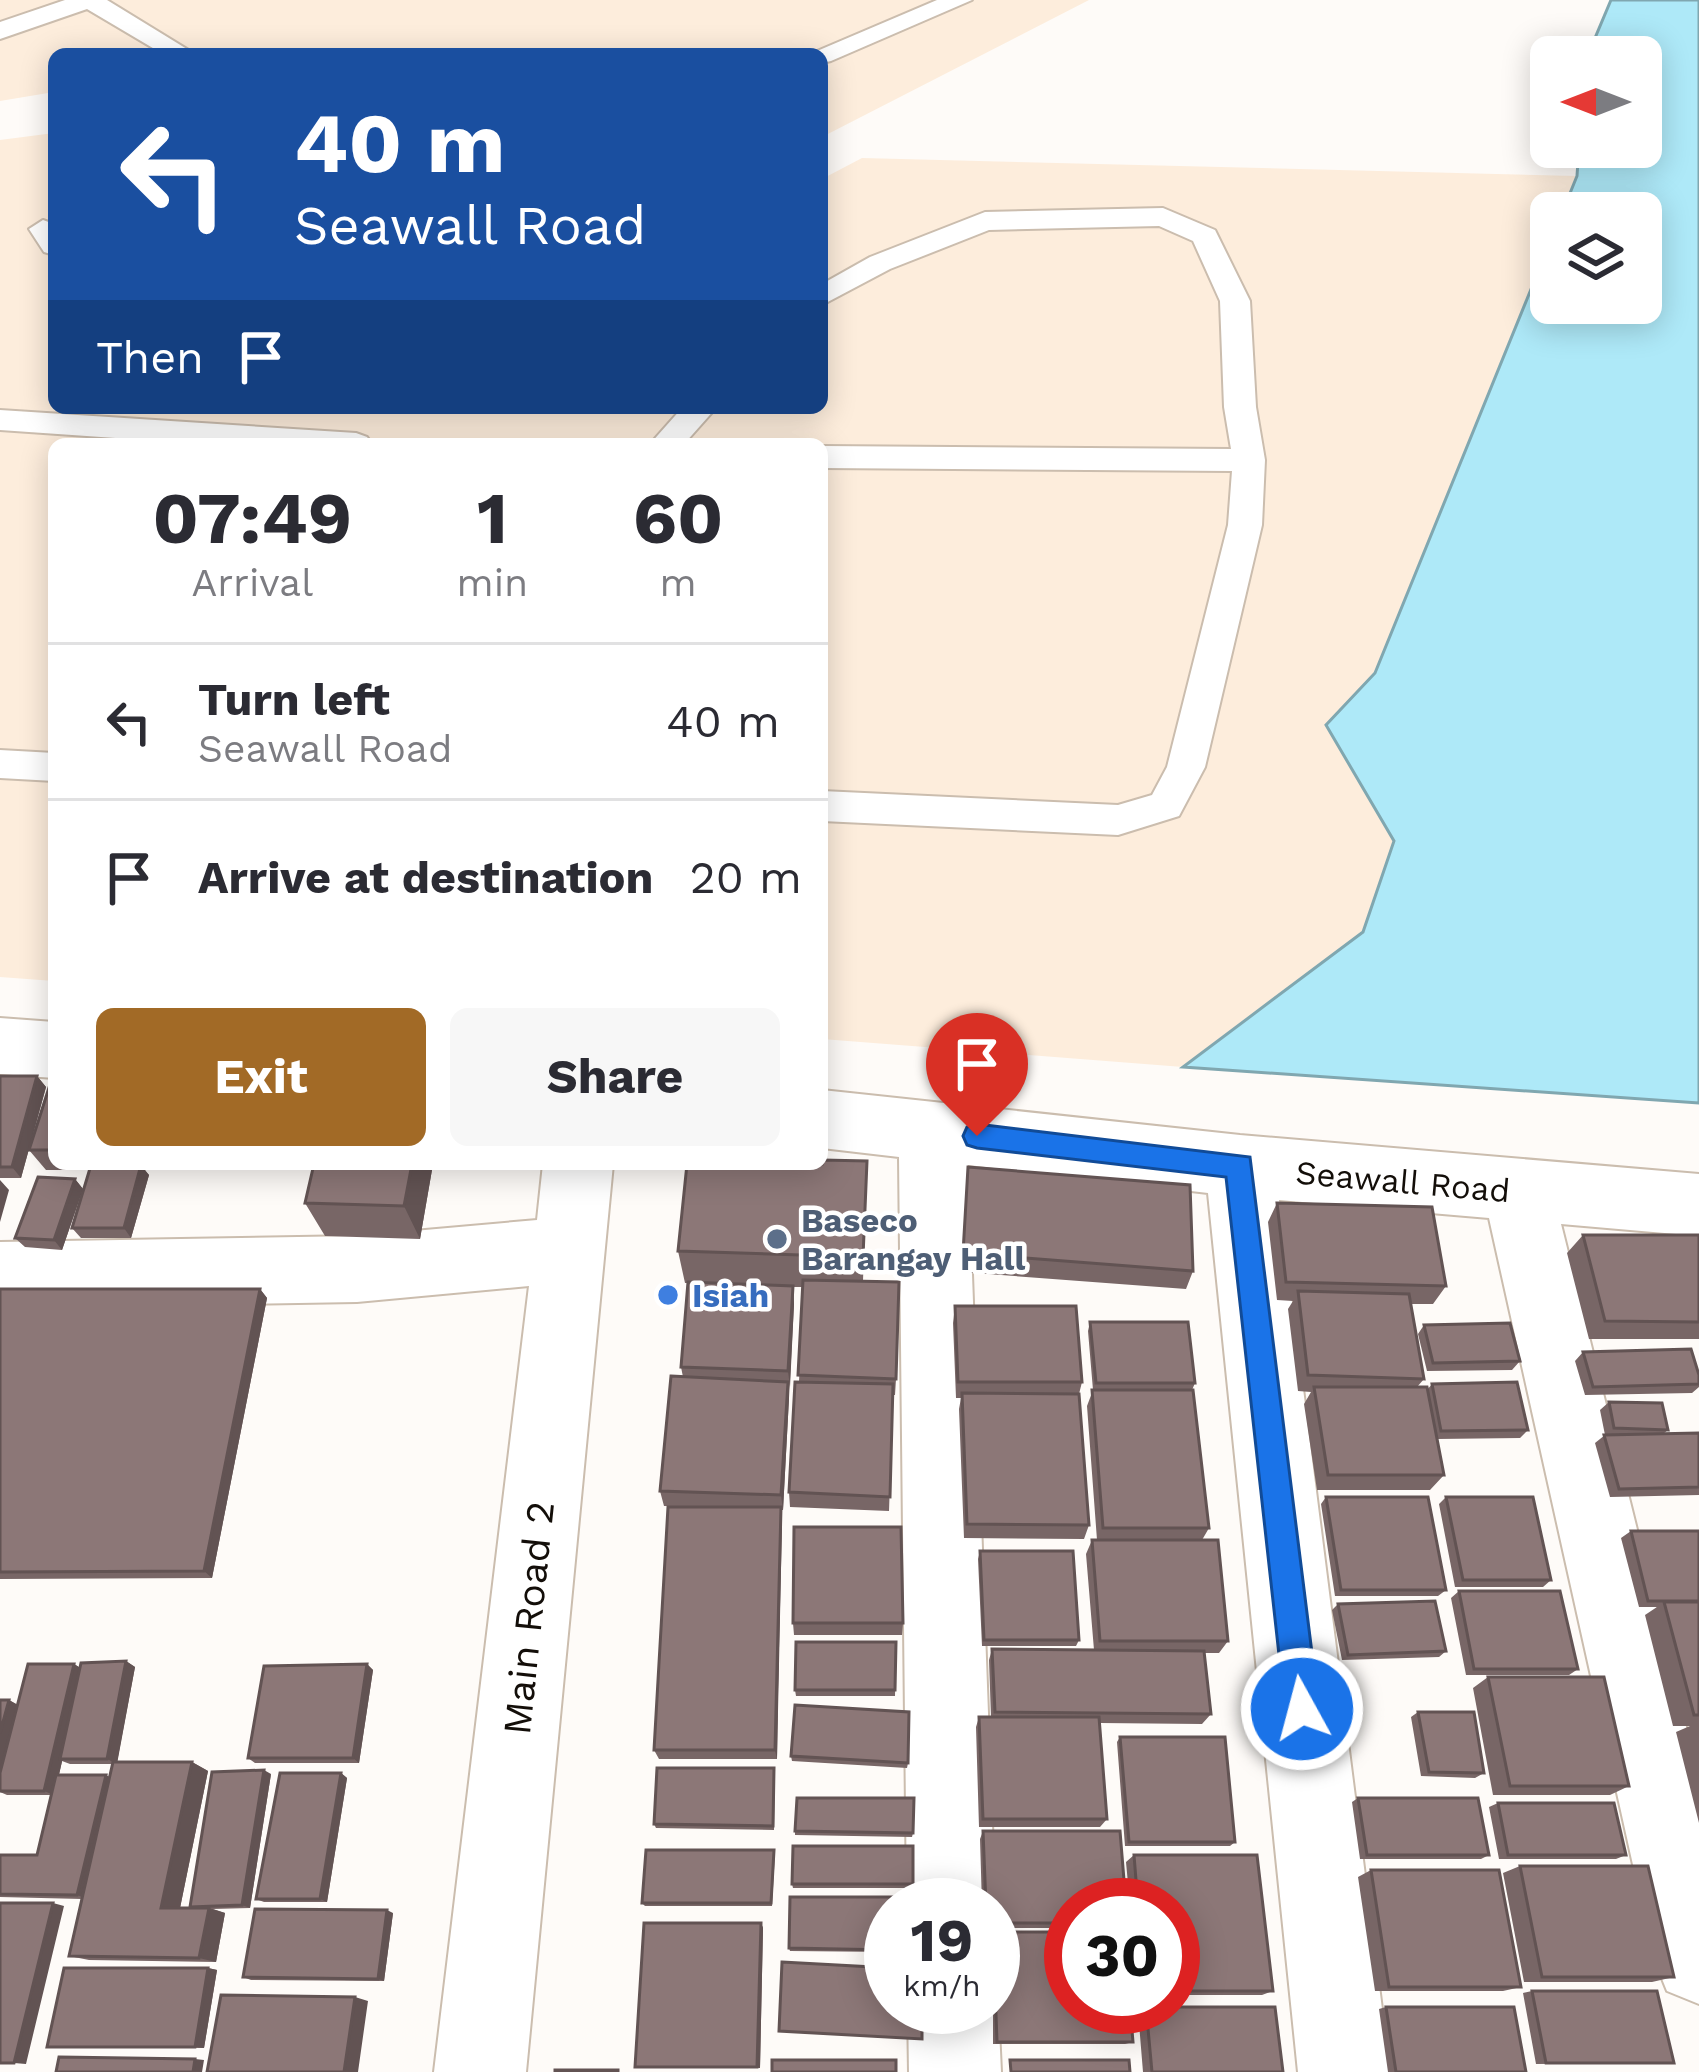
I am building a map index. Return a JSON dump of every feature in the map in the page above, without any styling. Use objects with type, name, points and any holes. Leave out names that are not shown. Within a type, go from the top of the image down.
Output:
[{"type":"street","points":[[0,1046],[48,1050]]},
{"type":"street","name":"Seawall Road","points":[[828,1120],[1240,1166],[1699,1205]]},
{"type":"street","points":[[933,1131],[950,1878]]},
{"type":"street","points":[[1240,1166],[1344,2072]]},
{"type":"street","name":"Main Road 2","points":[[480,2072],[577,1170]]},
{"type":"street","points":[[1518,1192],[1699,1958]]},
{"type":"street","points":[[0,1275],[357,1269],[567,1250]]},
{"type":"street","points":[[954,2034],[955,2072]]},
{"type":"lane","points":[[0,31],[89,0],[172,48]]},
{"type":"lane","points":[[828,53],[959,0]]},
{"type":"lane","points":[[828,293],[880,263],[985,220],[1163,217],[1179,221],[1205,236],[1234,301],[1240,407],[1250,460],[1245,525],[1224,613],[1186,766],[1165,806],[1118,820],[828,806]]},
{"type":"lane","points":[[672,438],[694,414]]},
{"type":"lane","points":[[0,420],[166,420],[308,438]]},
{"type":"lane","points":[[828,457],[1250,460]]},
{"type":"lane","points":[[0,764],[48,767]]},
{"type":"shaded area","points":[[0,0],[1089,0],[828,134],[828,48],[48,48],[48,93],[0,101]]},
{"type":"shaded area","points":[[48,134],[48,414],[828,414],[828,176],[862,158],[1577,176],[1571,192],[1530,192],[1530,292],[1375,673],[1327,725],[1394,841],[1363,932],[1183,1067],[828,1039],[828,438],[48,438],[48,981],[0,977],[0,140]]},
{"type":"water","points":[[1611,0],[1699,0],[1699,1103],[1183,1067],[1363,932],[1394,841],[1326,725],[1375,673],[1530,292],[1530,324],[1662,324],[1662,192],[1571,192],[1578,168],[1662,168],[1662,36],[1596,36]]},
{"type":"building","points":[[0,1076],[37,1076],[12,1167],[0,1167]]},
{"type":"building","points":[[48,1091],[48,1150],[29,1150]]},
{"type":"building","name":"Baseco Barangay Hall","points":[[828,1160],[867,1161],[863,1257],[678,1251],[686,1170],[828,1170]]},
{"type":"building","points":[[968,1167],[1190,1185],[1193,1271],[963,1253]]},
{"type":"building","points":[[89,1170],[140,1170],[124,1228],[72,1228]]},
{"type":"building","points":[[313,1170],[411,1170],[404,1206],[305,1203]]},
{"type":"building","points":[[38,1177],[75,1179],[54,1240],[15,1238]]},
{"type":"building","points":[[1277,1203],[1432,1207],[1446,1286],[1286,1282]]},
{"type":"building","points":[[1583,1235],[1699,1235],[1699,1322],[1605,1321]]},
{"type":"building","points":[[803,1280],[899,1282],[896,1379],[798,1375]]},
{"type":"building","points":[[688,1282],[793,1286],[788,1371],[681,1367]]},
{"type":"building","points":[[0,1289],[260,1289],[204,1571],[0,1572]]},
{"type":"building","points":[[1298,1291],[1409,1294],[1424,1379],[1308,1375]]},
{"type":"building","points":[[955,1306],[1076,1306],[1082,1382],[958,1382]]},
{"type":"building","points":[[1090,1322],[1188,1322],[1195,1383],[1096,1383]]},
{"type":"building","points":[[1510,1323],[1520,1361],[1433,1363],[1424,1325]]},
{"type":"building","points":[[1691,1349],[1699,1384],[1593,1387],[1583,1352]]},
{"type":"building","points":[[671,1376],[788,1382],[781,1495],[660,1491]]},
{"type":"building","points":[[795,1382],[893,1384],[890,1497],[789,1492]]},
{"type":"building","points":[[1517,1382],[1528,1430],[1441,1431],[1432,1384]]},
{"type":"building","points":[[1314,1387],[1427,1387],[1444,1475],[1328,1475]]},
{"type":"building","points":[[1092,1390],[1193,1390],[1209,1528],[1103,1528]]},
{"type":"building","points":[[962,1393],[1079,1394],[1089,1525],[967,1524]]},
{"type":"building","points":[[1609,1402],[1662,1403],[1668,1430],[1614,1428]]},
{"type":"building","points":[[1699,1433],[1699,1487],[1619,1489],[1604,1435]]},
{"type":"building","points":[[1326,1497],[1428,1497],[1446,1590],[1341,1590]]},
{"type":"building","points":[[1446,1497],[1533,1497],[1551,1580],[1463,1580]]},
{"type":"building","points":[[668,1507],[781,1507],[775,1750],[654,1750]]},
{"type":"building","points":[[794,1527],[901,1527],[903,1623],[793,1623]]},
{"type":"building","points":[[1631,1531],[1699,1531],[1699,1601],[1648,1601]]},
{"type":"building","points":[[1092,1540],[1218,1540],[1228,1641],[1100,1641]]},
{"type":"building","points":[[980,1551],[1073,1551],[1079,1640],[984,1640]]},
{"type":"building","points":[[1459,1591],[1560,1591],[1578,1669],[1474,1669]]},
{"type":"building","points":[[1435,1601],[1446,1651],[1348,1655],[1338,1604]]},
{"type":"building","points":[[1664,1602],[1699,1602],[1699,1715],[1694,1715]]},
{"type":"building","points":[[796,1642],[896,1642],[895,1690],[795,1690]]},
{"type":"building","points":[[992,1649],[1204,1651],[1211,1714],[995,1712]]},
{"type":"building","points":[[126,1661],[107,1759],[60,1759],[81,1663]]},
{"type":"building","points":[[28,1664],[74,1664],[44,1791],[0,1791],[0,1773]]},
{"type":"building","points":[[367,1664],[353,1758],[248,1758],[264,1666]]},
{"type":"building","points":[[1488,1677],[1604,1677],[1629,1786],[1510,1786]]},
{"type":"building","points":[[0,1700],[9,1700],[0,1733]]},
{"type":"building","points":[[795,1705],[909,1712],[908,1763],[791,1756]]},
{"type":"building","points":[[1418,1712],[1474,1712],[1484,1773],[1429,1772]]},
{"type":"building","points":[[979,1717],[1099,1717],[1107,1819],[983,1819]]},
{"type":"building","points":[[1120,1737],[1225,1737],[1235,1842],[1129,1842]]},
{"type":"building","points":[[113,1762],[192,1762],[161,1908],[209,1908],[199,1958],[69,1956]]},
{"type":"building","points":[[657,1768],[774,1768],[773,1826],[654,1824]]},
{"type":"building","points":[[264,1770],[242,1905],[190,1907],[212,1772]]},
{"type":"building","points":[[280,1773],[341,1773],[320,1899],[256,1899]]},
{"type":"building","points":[[56,1775],[106,1775],[77,1895],[0,1894],[0,1855],[37,1855]]},
{"type":"building","points":[[797,1798],[914,1798],[913,1833],[795,1831]]},
{"type":"building","points":[[1358,1798],[1478,1798],[1489,1855],[1367,1855]]},
{"type":"building","points":[[1498,1803],[1614,1803],[1626,1855],[1508,1855]]},
{"type":"building","points":[[983,1831],[1120,1831],[1124,1878],[1044,1878],[1044,1923],[1020,1923],[1020,1878],[985,1878]]},
{"type":"building","points":[[793,1846],[913,1846],[913,1878],[792,1884]]},
{"type":"building","points":[[646,1850],[774,1850],[771,1903],[642,1903]]},
{"type":"building","points":[[1134,1855],[1257,1855],[1273,1991],[1200,1991],[1200,1878],[1136,1878]]},
{"type":"building","points":[[1520,1866],[1648,1866],[1674,1977],[1542,1977]]},
{"type":"building","points":[[1371,1870],[1499,1870],[1521,1987],[1389,1987]]},
{"type":"building","points":[[790,1897],[864,1897],[864,1949],[789,1948]]},
{"type":"building","points":[[0,1903],[53,1903],[14,2063],[0,2063]]},
{"type":"building","points":[[255,1909],[387,1910],[378,1979],[243,1977]]},
{"type":"building","points":[[644,1923],[761,1923],[757,2067],[635,2067]]},
{"type":"building","points":[[1020,1932],[1044,1932],[1044,2034],[1132,2034],[1133,2042],[997,2042],[997,2034],[1020,2034]]},
{"type":"building","points":[[782,1962],[864,1967],[864,2034],[922,2034],[922,2039],[779,2031]]},
{"type":"building","points":[[64,1968],[208,1968],[195,2047],[47,2047]]},
{"type":"building","points":[[1532,1991],[1657,1991],[1674,2063],[1546,2063]]},
{"type":"building","points":[[221,1995],[355,1997],[344,2072],[207,2072]]},
{"type":"building","points":[[1200,2007],[1275,2007],[1283,2072],[1152,2072],[1148,2034],[1200,2034]]},
{"type":"building","points":[[1386,2007],[1514,2007],[1526,2072],[1396,2072]]},
{"type":"building","points":[[59,2057],[195,2059],[193,2072],[56,2072]]},
{"type":"building","points":[[772,2060],[896,2060],[896,2072],[772,2072]]},
{"type":"building","points":[[1010,2060],[1129,2060],[1130,2072],[1011,2072]]},
{"type":"building","points":[[618,2070],[618,2072],[555,2072]]},
{"type":"place","name":"Baseco Barangay Hall","points":[[777,1239]]},
{"type":"place","name":"Isiah","points":[[668,1295]]},
{"type":"route","points":[[977,1136],[1240,1166],[1302,1709]]}]
